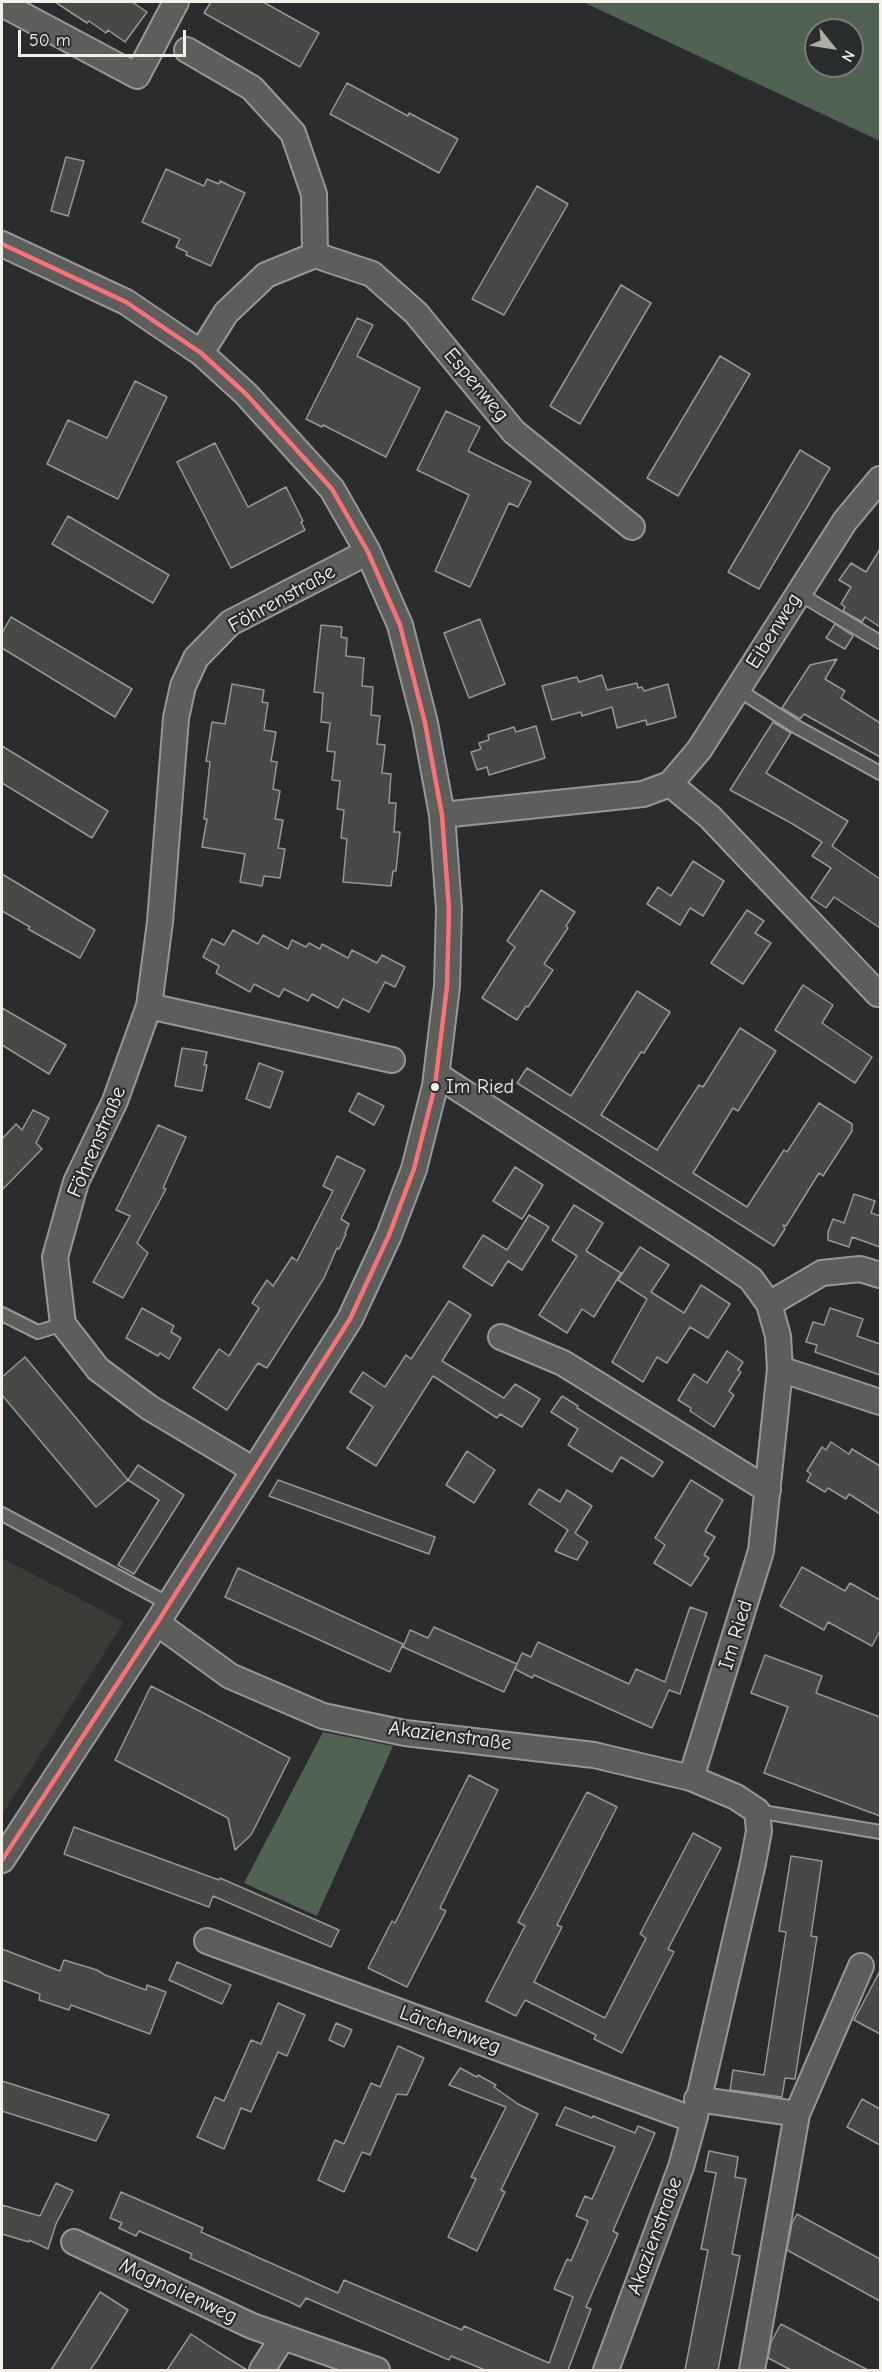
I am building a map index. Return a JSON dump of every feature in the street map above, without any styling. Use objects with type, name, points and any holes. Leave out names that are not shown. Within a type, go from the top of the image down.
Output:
[{"type":"street","points":[[2,4],[137,76],[176,2]]},
{"type":"street","points":[[187,50],[252,88],[293,133],[314,194],[315,255],[266,275],[226,313],[201,353]]},
{"type":"street","points":[[2,244],[126,302],[201,353],[253,401],[332,489],[368,552],[400,625],[425,723],[442,815],[449,909],[447,986],[437,1076],[414,1169],[384,1246],[350,1319],[163,1614],[2,1860]]},
{"type":"street","name":"Espenweg","points":[[315,255],[372,274],[416,313],[514,432],[632,527]]},
{"type":"street","name":"Eibenweg","points":[[442,815],[643,794],[670,784],[699,750],[845,521],[880,479]]},
{"type":"street","name":"Föhrenstraße","points":[[63,1324],[55,1257],[76,1182],[116,1101],[149,1006],[161,911],[176,718],[183,686],[196,658],[230,623],[368,552]]},
{"type":"street","points":[[670,784],[710,817],[878,994]]},
{"type":"street","points":[[149,1006],[392,1060]]},
{"type":"street","name":"Im Ried","points":[[437,1076],[751,1279],[770,1304],[777,1336],[780,1369],[761,1551],[691,1778]]},
{"type":"street","points":[[770,1304],[822,1273],[860,1269],[880,1275]]},
{"type":"street","points":[[63,1324],[98,1369],[150,1408],[254,1470]]},
{"type":"street","points":[[501,1337],[563,1363],[768,1490]]},
{"type":"street","points":[[780,1369],[880,1402]]},
{"type":"street","name":"Akazienstraße","points":[[163,1614],[230,1676],[323,1716],[405,1733],[594,1755],[691,1778],[736,1797],[757,1811],[759,1832],[753,1863],[681,2167],[606,2370]]},
{"type":"street","name":"Lärchenweg","points":[[207,1941],[696,2109]]},
{"type":"street","points":[[752,2370],[798,2114],[861,1966]]},
{"type":"street","points":[[696,2109],[798,2114]]},
{"type":"street","name":"Magnolienweg","points":[[74,2242],[252,2325],[377,2370]]},
{"type":"street","points":[[262,2370],[283,2337]]},
{"type":"lane","points":[[798,593],[880,642]]},
{"type":"lane","points":[[737,689],[795,726],[880,773]]},
{"type":"lane","points":[[2,1314],[38,1332],[63,1324]]},
{"type":"lane","points":[[2,1514],[163,1614]]},
{"type":"lane","name":"Akazienstraße","points":[[757,1811],[880,1833]]},
{"type":"shaded area","points":[[2,1558],[124,1622],[2,1815]]},
{"type":"green space","points":[[583,2],[880,2],[880,141]]},
{"type":"green space","points":[[323,1732],[393,1746],[317,1916],[244,1883]]},
{"type":"building","points":[[55,2],[132,2],[147,12],[125,42],[108,30],[106,33],[89,21],[87,23]]},
{"type":"building","points":[[211,2],[263,2],[319,33],[300,67],[204,13]]},
{"type":"building","points":[[347,83],[408,116],[409,113],[458,139],[439,173],[330,114]]},
{"type":"building","points":[[66,157],[84,161],[68,216],[51,211]]},
{"type":"building","points":[[166,169],[204,186],[207,179],[219,184],[220,181],[245,193],[211,266],[186,255],[187,252],[176,247],[180,239],[142,222]]},
{"type":"building","points":[[537,186],[568,204],[504,315],[472,299]]},
{"type":"building","points":[[621,285],[651,303],[580,424],[550,406]]},
{"type":"building","points":[[357,318],[373,325],[357,356],[420,388],[386,457],[323,425],[322,427],[306,419]]},
{"type":"building","points":[[720,356],[750,374],[678,496],[647,478]]},
{"type":"building","points":[[135,381],[167,397],[118,499],[47,464],[68,420],[107,438]]},
{"type":"building","points":[[446,411],[480,427],[468,451],[531,482],[518,507],[509,503],[470,587],[435,571],[469,495],[417,470]]},
{"type":"building","points":[[215,443],[248,507],[286,487],[303,521],[301,522],[305,530],[231,568],[177,462]]},
{"type":"building","points":[[800,450],[830,468],[759,589],[728,572]]},
{"type":"building","points":[[68,516],[169,575],[153,603],[52,544]]},
{"type":"building","points":[[880,549],[880,627],[865,617],[862,622],[843,611],[845,607],[841,604],[851,587],[839,580],[851,563],[866,572]]},
{"type":"building","points":[[11,617],[132,689],[115,717],[2,648],[2,633]]},
{"type":"building","points":[[480,619],[505,684],[469,698],[444,633]]},
{"type":"building","points":[[835,624],[853,636],[845,649],[826,638]]},
{"type":"building","points":[[321,625],[342,627],[341,637],[347,638],[346,656],[364,658],[362,686],[373,687],[371,715],[380,716],[377,744],[385,745],[382,773],[391,774],[389,803],[396,803],[394,832],[400,832],[396,871],[393,871],[391,886],[343,882],[347,839],[341,838],[344,810],[337,809],[340,781],[332,780],[335,752],[327,751],[330,723],[321,722],[323,693],[314,692]]},
{"type":"building","points":[[837,659],[825,679],[845,691],[841,698],[880,723],[880,757],[804,714],[800,719],[782,708],[810,665]]},
{"type":"building","points":[[602,675],[607,690],[637,683],[638,688],[642,687],[644,691],[668,684],[676,717],[647,725],[646,720],[617,728],[612,707],[582,716],[581,712],[552,720],[542,686],[577,677],[579,682]]},
{"type":"building","points":[[232,684],[264,690],[262,702],[268,703],[264,730],[276,732],[271,761],[277,762],[273,789],[280,791],[275,819],[283,820],[278,848],[285,849],[280,878],[264,876],[262,886],[240,882],[245,854],[202,847],[207,819],[204,819],[210,762],[206,761],[212,722],[225,724]]},
{"type":"building","points":[[773,722],[791,733],[766,773],[848,821],[832,846],[880,879],[880,928],[834,897],[826,908],[811,898],[831,868],[812,856],[822,842],[730,790]]},
{"type":"building","points":[[536,726],[545,758],[489,775],[487,767],[477,770],[471,752],[481,749],[479,743],[489,740],[488,735],[514,727],[516,732]]},
{"type":"building","points":[[2,746],[108,811],[92,838],[2,783]]},
{"type":"building","points":[[693,861],[724,881],[703,916],[690,908],[680,925],[647,904],[658,887],[671,896]]},
{"type":"building","points":[[2,874],[95,930],[80,958],[28,929],[30,927],[2,911]]},
{"type":"building","points":[[541,890],[575,912],[566,926],[568,928],[544,964],[553,970],[517,1020],[482,998],[515,947],[507,941]]},
{"type":"building","points":[[747,910],[764,921],[755,933],[771,943],[743,984],[711,963]]},
{"type":"building","points":[[233,930],[258,944],[263,935],[288,949],[292,940],[306,947],[309,943],[320,949],[322,944],[348,958],[352,950],[377,963],[382,955],[405,967],[395,987],[385,982],[369,1012],[343,999],[338,1008],[312,994],[308,1001],[284,989],[279,997],[254,984],[250,992],[216,973],[219,966],[203,957],[212,939],[224,945]]},
{"type":"building","points":[[803,985],[833,1005],[822,1023],[872,1057],[855,1083],[775,1030]]},
{"type":"building","points":[[637,991],[670,1012],[644,1053],[641,1052],[601,1115],[657,1150],[699,1085],[703,1087],[740,1028],[776,1051],[738,1111],[733,1108],[693,1173],[747,1207],[784,1150],[787,1152],[819,1103],[852,1124],[852,1131],[823,1176],[819,1173],[786,1226],[783,1225],[785,1229],[774,1246],[517,1083],[527,1068],[571,1096]]},
{"type":"building","points":[[2,1008],[66,1045],[49,1074],[2,1045]]},
{"type":"building","points":[[182,1048],[207,1052],[202,1091],[175,1086]]},
{"type":"building","points":[[259,1063],[283,1072],[270,1108],[246,1099]]},
{"type":"building","points":[[358,1093],[384,1106],[374,1125],[349,1111]]},
{"type":"building","points":[[33,1110],[49,1118],[36,1143],[42,1149],[2,1190],[2,1139],[16,1124],[22,1130]]},
{"type":"building","points":[[158,1125],[186,1137],[163,1188],[166,1189],[137,1243],[148,1253],[123,1298],[93,1282],[130,1216],[116,1210]]},
{"type":"building","points":[[337,1156],[365,1170],[341,1219],[349,1224],[346,1234],[324,1278],[267,1368],[258,1363],[227,1410],[193,1388],[219,1349],[229,1356],[259,1308],[252,1303],[267,1280],[273,1286],[292,1257],[297,1261],[333,1191],[323,1186]]},
{"type":"building","points":[[515,1167],[543,1185],[522,1219],[493,1201]]},
{"type":"building","points":[[854,1194],[875,1201],[871,1213],[880,1216],[880,1247],[852,1237],[849,1247],[828,1240],[828,1232],[833,1219],[844,1223]]},
{"type":"building","points":[[574,1205],[603,1223],[586,1251],[621,1273],[594,1317],[582,1309],[567,1333],[539,1315],[577,1256],[552,1240]]},
{"type":"building","points":[[529,1215],[549,1227],[522,1270],[508,1261],[492,1286],[463,1267],[483,1235],[507,1250]]},
{"type":"building","points":[[640,1247],[669,1265],[651,1292],[684,1313],[701,1285],[730,1304],[708,1338],[690,1327],[667,1363],[657,1357],[643,1382],[612,1362],[647,1299],[618,1280]]},
{"type":"building","points":[[449,1301],[471,1315],[442,1361],[504,1398],[515,1384],[540,1399],[522,1427],[500,1414],[497,1418],[433,1376],[376,1466],[347,1448],[373,1407],[350,1392],[363,1372],[385,1387],[406,1355],[411,1359]]},
{"type":"building","points":[[142,1308],[174,1326],[171,1332],[181,1338],[169,1359],[160,1353],[158,1356],[126,1338]]},
{"type":"building","points":[[830,1308],[863,1319],[857,1336],[880,1344],[880,1375],[815,1352],[817,1345],[806,1342],[813,1322],[824,1325]]},
{"type":"building","points":[[727,1351],[743,1362],[738,1370],[741,1372],[729,1391],[734,1395],[714,1427],[678,1400],[694,1374],[707,1383]]},
{"type":"building","points":[[25,1357],[128,1480],[96,1507],[2,1395],[2,1377]]},
{"type":"building","points":[[562,1396],[578,1406],[577,1408],[663,1462],[653,1477],[621,1457],[612,1472],[568,1445],[578,1429],[551,1412]]},
{"type":"building","points":[[831,1442],[849,1454],[852,1449],[880,1466],[880,1514],[849,1494],[846,1499],[828,1488],[825,1492],[807,1481],[811,1474],[807,1471],[822,1447],[826,1450]]},
{"type":"building","points":[[467,1451],[495,1470],[474,1503],[446,1485]]},
{"type":"building","points":[[138,1465],[184,1495],[134,1574],[118,1565],[159,1500],[128,1480]]},
{"type":"building","points":[[278,1480],[435,1537],[429,1554],[269,1496]]},
{"type":"building","points":[[691,1480],[723,1500],[705,1531],[715,1537],[704,1555],[709,1558],[691,1586],[654,1563],[665,1545],[655,1538]]},
{"type":"building","points":[[539,1489],[560,1502],[567,1490],[592,1506],[575,1533],[588,1542],[577,1560],[555,1551],[568,1530],[529,1504]]},
{"type":"building","points":[[802,1567],[845,1591],[850,1583],[880,1600],[880,1631],[872,1646],[828,1622],[824,1630],[780,1606]]},
{"type":"building","points":[[238,1568],[403,1644],[390,1672],[225,1597]]},
{"type":"building","points":[[690,1607],[707,1613],[680,1694],[669,1690],[652,1728],[534,1675],[532,1678],[515,1669],[522,1653],[531,1657],[538,1642],[629,1684],[636,1669],[665,1682]]},
{"type":"building","points":[[434,1627],[517,1664],[504,1692],[403,1647],[410,1630],[428,1638]]},
{"type":"building","points":[[765,1655],[822,1676],[816,1693],[880,1717],[880,1816],[764,1773],[788,1707],[751,1693]]},
{"type":"building","points":[[151,1686],[290,1758],[251,1835],[235,1850],[228,1818],[115,1760]]},
{"type":"building","points":[[469,1775],[498,1790],[440,1908],[446,1911],[407,1987],[368,1968],[392,1921],[395,1923]]},
{"type":"building","points":[[587,1792],[617,1807],[557,1925],[562,1927],[534,1982],[605,2018],[646,1938],[640,1934],[693,1833],[721,1848],[668,1949],[674,1952],[622,2053],[594,2039],[596,2035],[525,2000],[516,2016],[486,2001],[525,1926],[518,1922]]},
{"type":"building","points":[[74,1827],[219,1880],[220,1878],[339,1930],[331,1947],[213,1896],[209,1907],[64,1854]]},
{"type":"building","points":[[791,1856],[822,1861],[811,1936],[817,1937],[795,2079],[785,2078],[782,2097],[730,2090],[733,2070],[764,2075],[786,1932],[779,1931]]},
{"type":"building","points":[[2,1949],[60,1971],[64,1960],[97,1970],[146,1990],[147,1985],[166,1992],[150,2034],[71,2005],[69,2010],[39,2000],[40,1994],[2,1980]]},
{"type":"building","points":[[177,1962],[231,1985],[222,2004],[169,1980]]},
{"type":"building","points":[[880,1971],[880,2034],[854,2020]]},
{"type":"building","points":[[278,2003],[305,2015],[287,2056],[278,2052],[251,2112],[241,2108],[224,2149],[197,2137],[215,2097],[224,2101],[251,2040],[261,2044]]},
{"type":"building","points":[[336,2023],[352,2030],[344,2047],[329,2040]]},
{"type":"building","points":[[398,2046],[424,2058],[407,2095],[397,2094],[370,2155],[362,2152],[344,2192],[318,2180],[335,2140],[344,2144],[371,2083],[380,2087]]},
{"type":"building","points":[[460,2068],[496,2085],[494,2087],[518,2104],[538,2114],[501,2190],[505,2192],[477,2251],[448,2237],[476,2179],[471,2177],[506,2107],[449,2085]]},
{"type":"building","points":[[2,2081],[109,2115],[96,2141],[2,2111]]},
{"type":"building","points":[[862,2099],[880,2109],[880,2145],[847,2127]]},
{"type":"building","points":[[565,2107],[635,2133],[638,2126],[655,2133],[613,2231],[618,2234],[586,2307],[591,2309],[568,2370],[485,2370],[451,2356],[449,2360],[306,2298],[300,2307],[190,2258],[192,2254],[139,2231],[136,2236],[119,2228],[122,2223],[110,2218],[121,2192],[203,2228],[201,2232],[338,2293],[344,2280],[462,2330],[464,2326],[549,2363],[573,2297],[554,2289],[567,2259],[571,2261],[588,2221],[576,2216],[585,2196],[592,2199],[615,2147],[556,2125]]},
{"type":"building","points":[[709,2151],[738,2157],[735,2177],[746,2179],[732,2254],[740,2256],[718,2370],[685,2370],[708,2250],[701,2249],[716,2173],[705,2171]]},
{"type":"building","points":[[56,2183],[73,2191],[56,2224],[48,2249],[29,2240],[29,2242],[2,2234],[2,2205],[40,2216]]},
{"type":"building","points":[[797,2214],[880,2259],[880,2301],[787,2250],[792,2223]]},
{"type":"building","points":[[100,2292],[128,2310],[97,2360],[90,2370],[51,2370]]},
{"type":"building","points":[[781,2324],[868,2370],[791,2370],[768,2358],[771,2342]]},
{"type":"building","points":[[191,2334],[218,2352],[247,2370],[167,2370]]},
{"type":"transit line","points":[[2,244],[126,302],[201,353],[246,394],[332,489],[368,552],[400,625],[425,723],[442,815],[449,909],[447,986],[435,1086],[414,1169],[389,1235],[350,1319],[157,1623],[2,1860]]},
{"type":"place","name":"Im Ried","points":[[435,1087]]}]
